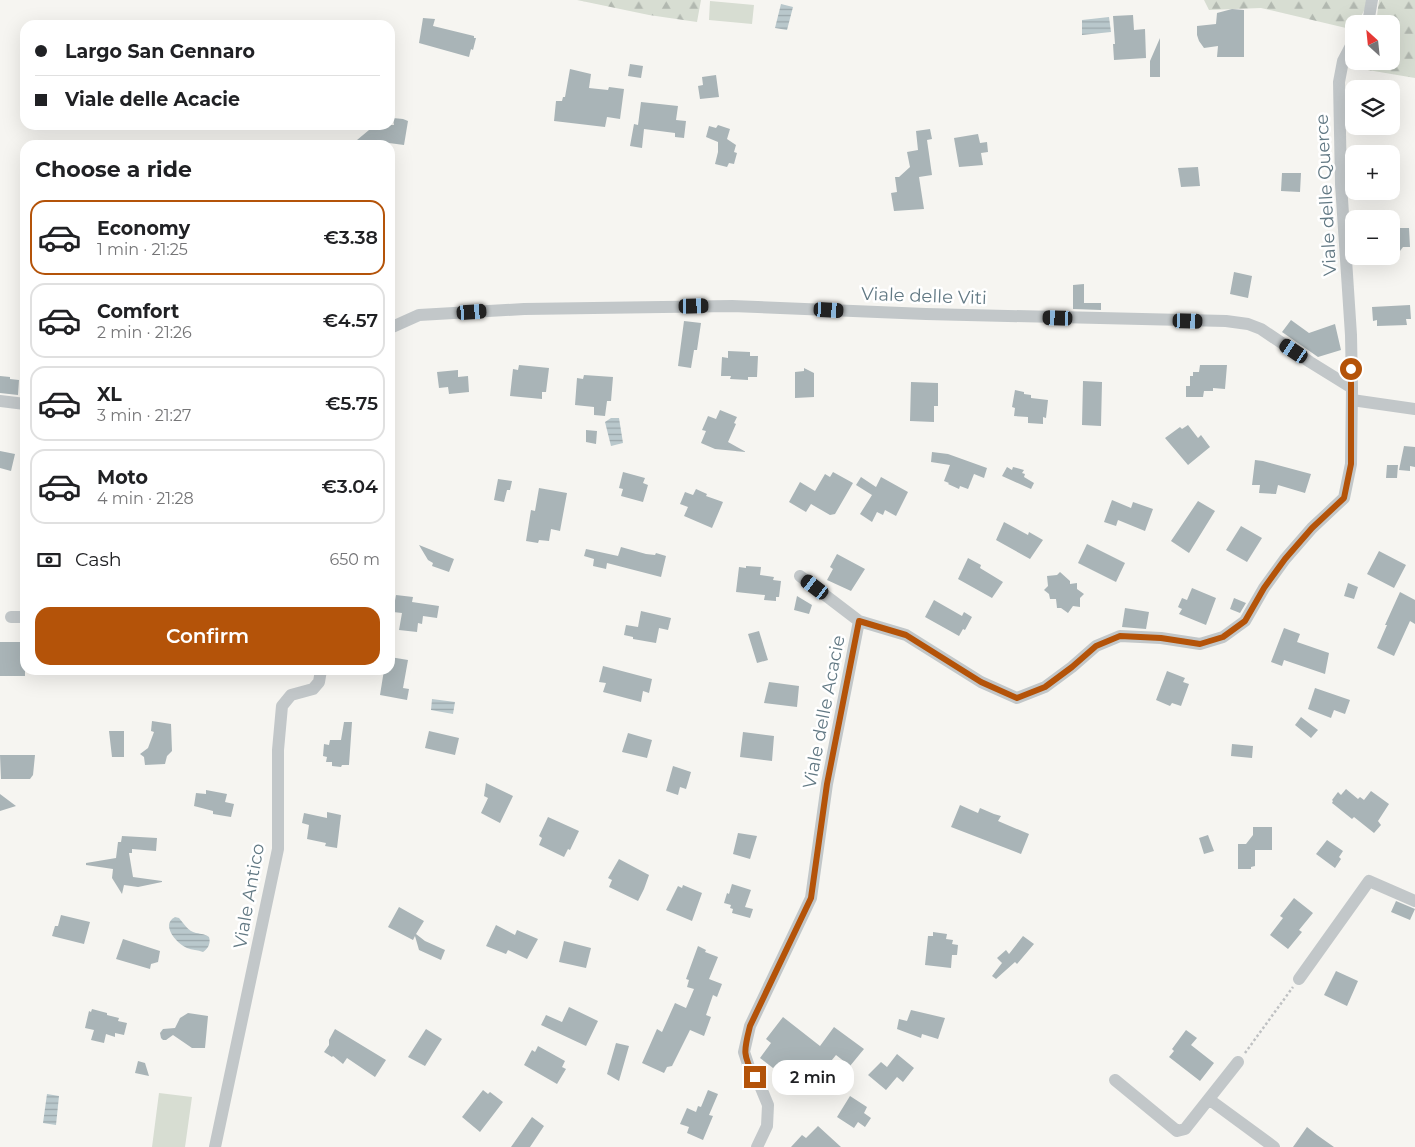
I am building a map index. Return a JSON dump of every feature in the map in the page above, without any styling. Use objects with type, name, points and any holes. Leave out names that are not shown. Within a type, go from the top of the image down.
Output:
[{"type":"street","points":[[1369,15],[1372,0]]},
{"type":"street","name":"Viale delle Querce","points":[[1345,57],[1340,82],[1341,184],[1352,394]]},
{"type":"street","name":"Viale delle Viti","points":[[395,326],[419,315],[524,309],[732,306],[936,315],[1226,322],[1248,324],[1261,329],[1310,362],[1352,394]]},
{"type":"street","points":[[1352,394],[1390,405],[1415,409]]},
{"type":"street","name":"Viale delle Acacie","points":[[800,576],[859,621],[906,635],[981,682],[1017,698],[1045,687],[1096,646],[1120,636],[1161,638],[1200,644],[1223,637],[1245,621],[1264,588],[1285,559],[1312,528],[1344,498],[1351,464],[1352,394]]},
{"type":"street","points":[[0,401],[20,403]]},
{"type":"street","points":[[12,617],[20,617]]},
{"type":"street","name":"Viale delle Acacie","points":[[757,1147],[766,1126],[768,1105],[761,1088],[748,1066],[744,1052],[750,1026],[811,898],[827,784],[859,621]]},
{"type":"street","name":"Viale Antico","points":[[215,1147],[278,849],[278,750],[282,706],[292,695],[313,689],[319,682],[320,675]]},
{"type":"street","points":[[1298,979],[1369,881],[1415,901]]},
{"type":"street","points":[[1115,1080],[1177,1131],[1185,1129],[1210,1100],[1238,1062]]},
{"type":"street","points":[[1210,1100],[1274,1147]]},
{"type":"path","points":[[1238,1062],[1298,979]]},
{"type":"green space","points":[[577,0],[701,0],[697,22],[649,15]]},
{"type":"green space","points":[[1204,0],[1367,0],[1367,5],[1362,15],[1345,15],[1345,28],[1261,8],[1209,10]]},
{"type":"green space","points":[[1379,0],[1415,0],[1415,78],[1368,70],[1400,70],[1400,15],[1377,15]]},
{"type":"green space","points":[[710,1],[754,5],[752,24],[709,20]]},
{"type":"green space","points":[[159,1093],[192,1097],[185,1147],[152,1147]]},
{"type":"shaded area","points":[[781,4],[793,7],[787,30],[775,28]]},
{"type":"shaded area","points":[[1109,17],[1111,32],[1082,35],[1082,20]]},
{"type":"shaded area","points":[[611,418],[619,418],[623,443],[611,446],[605,422]]},
{"type":"shaded area","points":[[432,699],[455,702],[453,714],[431,710]]},
{"type":"shaded area","points":[[175,917],[179,918],[191,931],[209,937],[208,948],[205,951],[187,948],[175,939],[169,925]]},
{"type":"shaded area","points":[[47,1094],[59,1096],[56,1125],[43,1123]]},
{"type":"building","points":[[1232,9],[1244,10],[1244,57],[1217,57],[1218,46],[1204,48],[1197,35],[1197,26],[1216,24],[1217,13]]},
{"type":"building","points":[[1133,15],[1134,30],[1145,29],[1146,58],[1114,60],[1113,16]]},
{"type":"building","points":[[423,18],[435,19],[433,26],[474,36],[476,38],[469,57],[419,43]]},
{"type":"building","points":[[1160,38],[1160,77],[1150,77],[1150,61]]},
{"type":"building","points":[[630,64],[643,66],[641,78],[628,76]]},
{"type":"building","points":[[570,69],[591,74],[589,88],[608,90],[609,87],[624,89],[620,119],[607,117],[605,127],[554,121],[556,101],[562,101],[563,97],[565,97]]},
{"type":"building","points":[[716,75],[719,97],[700,99],[698,86],[703,85],[702,77]]},
{"type":"building","points":[[641,102],[678,106],[676,120],[686,121],[684,138],[675,137],[675,133],[644,129],[642,148],[630,146],[634,124],[638,125]]},
{"type":"building","points":[[395,118],[408,121],[404,145],[395,144],[395,140],[357,140],[369,130],[395,130]]},
{"type":"building","points":[[718,125],[730,129],[727,139],[736,145],[734,152],[737,153],[734,164],[729,163],[727,167],[715,164],[718,142],[706,137],[709,126],[716,128]]},
{"type":"building","points":[[930,129],[932,139],[927,140],[932,175],[919,177],[924,209],[894,211],[891,193],[897,192],[895,177],[899,177],[910,167],[907,152],[918,150],[916,131]]},
{"type":"building","points":[[978,134],[980,143],[987,142],[988,152],[981,153],[983,165],[959,167],[954,138]]},
{"type":"building","points":[[1198,167],[1200,186],[1181,187],[1178,168]]},
{"type":"building","points":[[1282,173],[1301,173],[1300,192],[1281,191]]},
{"type":"building","points":[[1400,228],[1409,228],[1410,247],[1403,247],[1400,251]]},
{"type":"building","points":[[1234,272],[1252,276],[1248,298],[1230,294]]},
{"type":"building","points":[[1084,284],[1084,303],[1101,303],[1101,310],[1073,309],[1073,285]]},
{"type":"building","points":[[1410,305],[1411,319],[1406,319],[1407,325],[1377,326],[1377,320],[1373,321],[1372,307]]},
{"type":"building","points":[[1291,320],[1309,333],[1335,324],[1341,350],[1318,357],[1282,332]]},
{"type":"building","points":[[684,321],[701,323],[697,350],[694,350],[691,368],[678,366]]},
{"type":"building","points":[[728,351],[750,352],[750,356],[758,356],[757,377],[748,377],[748,380],[730,379],[731,376],[721,376],[722,357],[728,358]]},
{"type":"building","points":[[519,365],[549,368],[546,392],[542,392],[542,399],[510,396],[513,369],[518,370]]},
{"type":"building","points":[[1200,365],[1227,365],[1225,389],[1213,388],[1213,391],[1204,391],[1203,397],[1186,397],[1186,386],[1190,386],[1190,376],[1193,376],[1193,372],[1199,372]]},
{"type":"building","points":[[804,368],[814,373],[814,397],[795,398],[795,372],[804,371]]},
{"type":"building","points":[[458,370],[458,377],[468,376],[469,392],[449,394],[448,387],[439,388],[437,372]]},
{"type":"building","points":[[584,375],[613,377],[611,401],[607,401],[605,416],[594,415],[594,407],[575,405],[577,378],[583,379]]},
{"type":"building","points":[[0,376],[19,380],[18,395],[0,393]]},
{"type":"building","points":[[1083,381],[1102,382],[1101,426],[1082,425]]},
{"type":"building","points":[[911,382],[938,383],[938,406],[934,406],[934,422],[910,421]]},
{"type":"building","points":[[1015,390],[1031,395],[1031,398],[1048,400],[1046,418],[1043,417],[1043,424],[1028,423],[1028,417],[1014,416],[1015,408],[1012,407]]},
{"type":"building","points":[[720,410],[737,417],[728,442],[746,452],[715,449],[701,443],[706,431],[702,430],[708,416],[716,419]]},
{"type":"building","points":[[1188,425],[1198,438],[1201,435],[1210,447],[1188,465],[1165,438],[1180,427],[1182,429]]},
{"type":"building","points":[[586,430],[597,431],[596,444],[586,442]]},
{"type":"building","points":[[1404,446],[1415,447],[1415,467],[1410,466],[1410,471],[1399,470]]},
{"type":"building","points":[[0,451],[15,454],[11,471],[0,468]]},
{"type":"building","points":[[932,452],[948,454],[987,468],[984,478],[974,474],[968,489],[960,486],[959,489],[948,484],[944,481],[950,465],[931,462]]},
{"type":"building","points":[[1255,460],[1311,474],[1305,493],[1278,485],[1276,494],[1259,493],[1260,485],[1252,485]]},
{"type":"building","points":[[1387,465],[1398,465],[1397,478],[1386,478]]},
{"type":"building","points":[[1007,467],[1012,470],[1013,467],[1024,470],[1022,473],[1025,474],[1024,477],[1034,483],[1031,489],[1002,476]]},
{"type":"building","points":[[623,472],[645,478],[643,483],[648,485],[643,502],[621,496],[623,489],[619,488]]},
{"type":"building","points":[[833,472],[853,483],[835,514],[830,515],[811,504],[806,512],[789,502],[800,482],[815,491],[825,474],[830,477]]},
{"type":"building","points":[[861,477],[876,487],[881,477],[908,492],[896,516],[885,510],[883,515],[877,512],[872,522],[860,514],[872,495],[856,485]]},
{"type":"building","points":[[498,479],[512,481],[504,502],[494,500]]},
{"type":"building","points":[[539,488],[567,493],[560,531],[551,529],[549,541],[539,540],[538,543],[526,541],[531,510],[535,511]]},
{"type":"building","points":[[696,489],[707,494],[706,496],[723,502],[712,528],[684,516],[688,507],[680,504],[685,492],[693,495]]},
{"type":"building","points":[[1112,500],[1131,508],[1133,502],[1153,509],[1145,531],[1118,520],[1116,526],[1104,522]]},
{"type":"building","points":[[1198,501],[1215,511],[1189,553],[1171,541]]},
{"type":"building","points":[[1004,522],[1028,535],[1029,532],[1043,540],[1030,559],[996,540]]},
{"type":"building","points":[[1241,526],[1262,538],[1247,562],[1226,550]]},
{"type":"building","points":[[1087,544],[1125,563],[1116,582],[1078,563]]},
{"type":"building","points":[[419,545],[454,559],[449,572],[432,566],[433,563],[428,560]]},
{"type":"building","points":[[621,547],[646,554],[655,555],[656,553],[666,556],[661,577],[607,563],[606,569],[593,566],[594,559],[584,556],[586,549],[618,556]]},
{"type":"building","points":[[1379,551],[1406,565],[1394,588],[1367,574]]},
{"type":"building","points":[[837,554],[865,569],[851,591],[827,580],[833,569],[830,567]]},
{"type":"building","points":[[968,558],[981,565],[980,568],[1003,582],[992,598],[958,579]]},
{"type":"building","points":[[746,566],[761,567],[760,575],[774,577],[773,580],[781,581],[779,597],[776,597],[776,601],[764,600],[765,595],[736,592],[739,567],[746,568]]},
{"type":"building","points":[[1060,572],[1070,581],[1070,584],[1077,583],[1077,589],[1084,594],[1080,598],[1080,607],[1073,606],[1068,613],[1061,608],[1057,608],[1056,599],[1050,599],[1049,594],[1044,590],[1048,586],[1047,576],[1057,575]]},
{"type":"building","points":[[1348,583],[1358,587],[1354,599],[1344,596]]},
{"type":"building","points":[[1192,588],[1216,598],[1206,625],[1179,614],[1182,609],[1178,607],[1182,598],[1187,600]]},
{"type":"building","points":[[1400,592],[1415,600],[1415,624],[1410,621],[1394,656],[1377,648]]},
{"type":"building","points":[[396,595],[413,597],[412,602],[439,606],[437,618],[423,616],[422,624],[418,623],[417,632],[399,630],[402,613],[395,612]]},
{"type":"building","points":[[797,596],[812,605],[809,614],[794,610]]},
{"type":"building","points":[[1234,598],[1246,603],[1240,613],[1230,609]]},
{"type":"building","points":[[934,600],[962,616],[964,612],[972,617],[965,630],[963,629],[959,636],[925,617]]},
{"type":"building","points":[[1125,608],[1149,612],[1146,629],[1122,627]]},
{"type":"building","points":[[641,611],[671,618],[668,630],[659,628],[656,643],[633,639],[633,637],[624,635],[626,625],[638,627]]},
{"type":"building","points":[[1284,628],[1300,634],[1297,642],[1329,653],[1325,674],[1284,660],[1282,666],[1271,662]]},
{"type":"building","points":[[759,631],[768,660],[757,663],[748,634]]},
{"type":"building","points":[[0,642],[20,642],[20,675],[25,676],[0,676]]},
{"type":"building","points":[[395,658],[408,660],[403,688],[409,689],[407,700],[380,695],[383,675],[395,675]]},
{"type":"building","points":[[603,666],[652,679],[649,693],[643,691],[641,702],[603,692],[606,683],[599,682]]},
{"type":"building","points":[[1167,671],[1185,678],[1183,682],[1189,684],[1181,706],[1172,703],[1170,706],[1156,700]]},
{"type":"building","points":[[769,682],[799,686],[797,707],[764,703]]},
{"type":"building","points":[[1315,688],[1350,700],[1345,714],[1334,710],[1331,718],[1308,709]]},
{"type":"building","points":[[1301,717],[1318,730],[1311,738],[1295,725]]},
{"type":"building","points":[[152,721],[171,724],[172,751],[167,756],[165,764],[145,765],[144,757],[140,754],[148,748],[154,732],[151,731]]},
{"type":"building","points":[[344,722],[352,722],[349,765],[342,765],[341,767],[332,766],[332,762],[326,762],[327,757],[323,756],[324,744],[329,745],[330,740],[341,740]]},
{"type":"building","points":[[109,731],[124,731],[124,757],[112,757]]},
{"type":"building","points":[[429,731],[459,738],[455,755],[425,748]]},
{"type":"building","points":[[743,732],[774,736],[772,761],[740,757]]},
{"type":"building","points":[[628,733],[652,740],[647,758],[622,752]]},
{"type":"building","points":[[1232,744],[1253,746],[1252,758],[1231,756]]},
{"type":"building","points":[[0,755],[35,755],[33,775],[30,779],[1,779]]},
{"type":"building","points":[[673,766],[691,772],[686,789],[680,787],[678,795],[666,791]]},
{"type":"building","points":[[486,783],[513,796],[500,823],[481,813],[488,798],[484,796]]},
{"type":"building","points":[[1346,789],[1358,799],[1360,797],[1364,800],[1371,791],[1389,804],[1378,821],[1381,825],[1374,833],[1332,803],[1338,792],[1341,795]]},
{"type":"building","points":[[206,790],[227,794],[225,802],[234,804],[231,817],[213,814],[213,811],[194,806],[196,793],[206,794]]},
{"type":"building","points":[[0,794],[16,806],[0,811]]},
{"type":"building","points":[[960,805],[978,813],[980,808],[1001,816],[998,821],[1029,834],[1021,854],[951,827]]},
{"type":"building","points":[[327,812],[341,815],[337,848],[325,846],[326,843],[307,839],[309,825],[302,823],[304,813],[327,818]]},
{"type":"building","points":[[548,817],[579,831],[570,850],[568,849],[564,857],[539,845],[542,838],[539,836]]},
{"type":"building","points":[[1253,827],[1272,827],[1272,850],[1255,850],[1255,866],[1251,867],[1251,869],[1238,869],[1238,844],[1246,844],[1253,835]]},
{"type":"building","points":[[738,833],[757,836],[750,859],[733,854]]},
{"type":"building","points":[[1208,835],[1214,851],[1204,854],[1199,838]]},
{"type":"building","points":[[122,836],[157,838],[156,851],[132,849],[132,853],[129,853],[133,877],[162,882],[138,887],[124,885],[122,894],[112,878],[113,869],[86,865],[86,863],[116,858],[118,842],[121,842]]},
{"type":"building","points":[[1327,840],[1343,851],[1339,857],[1341,859],[1335,868],[1316,854]]},
{"type":"building","points":[[619,859],[649,875],[638,901],[609,887],[612,880],[608,878]]},
{"type":"building","points":[[732,884],[751,890],[745,907],[753,909],[750,918],[732,913],[731,905],[724,903]]},
{"type":"building","points":[[683,885],[702,893],[692,921],[666,910],[678,886],[682,888]]},
{"type":"building","points":[[1294,898],[1313,913],[1299,930],[1302,932],[1288,949],[1270,935],[1283,918],[1280,916]]},
{"type":"building","points":[[1396,901],[1415,909],[1410,920],[1391,912]]},
{"type":"building","points":[[399,907],[424,921],[416,934],[425,941],[445,950],[441,960],[419,950],[415,936],[413,940],[388,927]]},
{"type":"building","points":[[61,915],[90,922],[84,944],[52,936],[55,926],[58,926]]},
{"type":"building","points":[[496,925],[515,935],[517,930],[538,939],[527,959],[508,950],[506,954],[486,946]]},
{"type":"building","points":[[933,932],[947,934],[946,939],[953,940],[952,944],[958,945],[957,955],[952,955],[951,968],[925,965],[928,936],[933,936]]},
{"type":"building","points":[[1023,936],[1034,944],[1017,964],[1015,962],[996,979],[992,976],[1002,963],[997,958],[1006,950],[1009,954]]},
{"type":"building","points":[[123,939],[160,951],[158,962],[151,964],[150,969],[116,959]]},
{"type":"building","points":[[564,941],[591,948],[586,968],[559,962]]},
{"type":"building","points":[[698,946],[706,950],[705,952],[718,957],[709,979],[722,984],[717,997],[713,995],[706,1015],[711,1017],[704,1036],[690,1030],[672,1066],[667,1067],[664,1073],[642,1063],[657,1029],[662,1032],[675,1003],[686,1008],[694,989],[687,987],[689,980],[686,979]]},
{"type":"building","points":[[1336,971],[1358,981],[1347,1006],[1324,995]]},
{"type":"building","points":[[569,1007],[598,1021],[586,1046],[541,1025],[546,1015],[562,1022]]},
{"type":"building","points":[[92,1009],[107,1013],[107,1015],[119,1018],[118,1021],[127,1023],[124,1035],[115,1033],[115,1037],[106,1034],[104,1043],[91,1040],[94,1030],[85,1028],[89,1011],[91,1012]]},
{"type":"building","points":[[911,1010],[945,1018],[938,1039],[922,1034],[921,1038],[897,1029],[899,1019],[907,1021]]},
{"type":"building","points":[[188,1013],[208,1016],[205,1048],[192,1048],[173,1035],[166,1040],[161,1038],[160,1033],[163,1029],[175,1028],[180,1018]]},
{"type":"building","points":[[783,1017],[820,1046],[834,1027],[864,1049],[850,1066],[836,1055],[814,1079],[797,1066],[792,1073],[781,1065],[779,1068],[776,1065],[773,1068],[760,1058],[771,1043],[766,1039]]},
{"type":"building","points":[[335,1029],[386,1060],[375,1077],[347,1058],[343,1064],[324,1052]]},
{"type":"building","points":[[426,1029],[442,1039],[425,1066],[408,1057]]},
{"type":"building","points":[[1186,1030],[1197,1038],[1191,1045],[1214,1063],[1200,1081],[1169,1057],[1174,1051],[1172,1049]]},
{"type":"building","points":[[616,1043],[629,1046],[619,1081],[607,1074]]},
{"type":"building","points":[[538,1046],[565,1061],[562,1067],[566,1069],[557,1084],[524,1065],[532,1050],[535,1052]]},
{"type":"building","points":[[897,1054],[914,1068],[903,1082],[897,1077],[886,1090],[868,1075],[881,1062],[887,1067]]},
{"type":"building","points":[[138,1061],[145,1063],[149,1076],[135,1073]]},
{"type":"building","points":[[483,1090],[488,1094],[490,1092],[503,1102],[480,1132],[462,1117]]},
{"type":"building","points":[[708,1090],[718,1094],[709,1115],[713,1116],[703,1140],[687,1133],[689,1127],[680,1124],[687,1108],[696,1112],[698,1106],[701,1107]]},
{"type":"building","points":[[850,1096],[867,1107],[864,1113],[871,1118],[865,1127],[858,1122],[854,1128],[837,1117]]},
{"type":"building","points":[[532,1117],[544,1126],[530,1147],[511,1147]]},
{"type":"building","points":[[818,1126],[841,1147],[791,1147],[802,1135],[806,1138]]},
{"type":"building","points":[[1307,1127],[1317,1135],[1334,1147],[1293,1147]]},
{"type":"route","points":[[755,1077],[748,1066],[744,1052],[746,1039],[750,1026],[811,898],[827,784],[859,621],[906,635],[981,682],[1017,698],[1045,687],[1096,646],[1120,636],[1161,638],[1200,644],[1223,637],[1245,621],[1264,588],[1285,559],[1312,528],[1344,498],[1351,464],[1351,369]]}]
